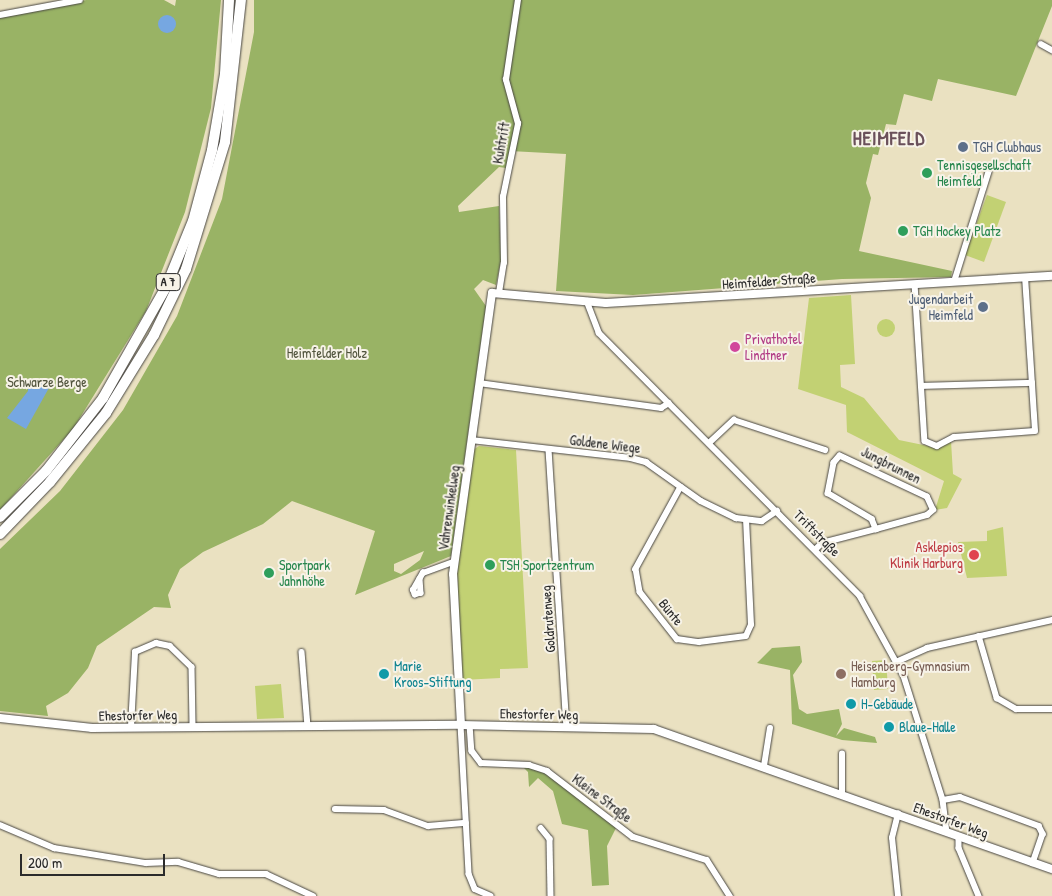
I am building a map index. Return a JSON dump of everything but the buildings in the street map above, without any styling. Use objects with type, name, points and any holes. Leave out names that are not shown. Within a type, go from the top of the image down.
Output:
[{"type":"highway","name":"A 7","points":[[0,518],[46,470],[103,398],[166,287],[193,221],[212,150],[224,74],[228,0]]},
{"type":"highway","name":"A 7","points":[[0,534],[88,438],[132,374],[178,287],[202,226],[225,142],[241,0]]},
{"type":"main road","name":"Heimfelder Straße","points":[[490,296],[499,293],[587,301],[1052,276]]},
{"type":"main road","name":"Vahrenwinkelweg","points":[[466,725],[454,562],[490,296]]},
{"type":"main road","name":"Ehestorfer Weg","points":[[0,718],[68,727],[466,725],[567,726],[660,730],[1052,870]]},
{"type":"street","points":[[0,15],[80,0]]},
{"type":"street","name":"Kuhtrift","points":[[499,293],[504,263],[503,197],[518,124],[506,80],[518,0]]},
{"type":"street","points":[[1040,44],[1052,50]]},
{"type":"street","points":[[954,282],[989,170]]},
{"type":"street","points":[[914,284],[925,441],[937,446],[954,437],[1035,431],[1025,278]]},
{"type":"street","name":"Triftstraße","points":[[587,301],[599,333],[854,587],[896,662],[944,800],[947,832]]},
{"type":"street","points":[[479,383],[661,408],[669,403]]},
{"type":"street","points":[[922,386],[1032,383]]},
{"type":"street","points":[[709,443],[734,420],[825,450]]},
{"type":"street","name":"Goldene Wiege","points":[[471,440],[646,462],[681,487],[746,520]]},
{"type":"street","name":"Goldrutenweg","points":[[549,450],[567,726]]},
{"type":"street","name":"Jungbrunnen","points":[[838,457],[852,459],[927,497],[932,503],[931,512],[876,529],[872,519],[828,493],[838,457]]},
{"type":"street","name":"Bünte","points":[[681,487],[636,570],[640,592],[677,639],[699,642],[746,636],[751,625],[746,520]]},
{"type":"street","points":[[746,520],[765,520],[777,511]]},
{"type":"street","points":[[816,549],[876,529]]},
{"type":"street","points":[[420,579],[429,569],[454,562]]},
{"type":"street","points":[[896,662],[927,648],[1052,620]]},
{"type":"street","points":[[979,636],[997,698],[1016,709],[1052,709]]},
{"type":"street","points":[[131,727],[135,652],[154,643],[170,646],[191,664],[193,727]]},
{"type":"street","points":[[302,652],[308,726]]},
{"type":"street","points":[[466,725],[466,823],[472,884],[489,896]]},
{"type":"street","name":"Kleine Straße","points":[[466,725],[472,751],[480,763],[530,765],[547,772],[633,837],[707,860],[730,896]]},
{"type":"street","points":[[764,766],[770,728]]},
{"type":"street","points":[[842,754],[842,794]]},
{"type":"street","points":[[944,800],[960,797],[1040,826],[1043,834],[1033,863]]},
{"type":"street","points":[[335,809],[384,810],[428,826],[466,823]]},
{"type":"street","points":[[898,814],[892,838],[898,896]]},
{"type":"street","points":[[0,825],[54,848],[146,863],[178,862],[219,874],[266,874],[313,896]]},
{"type":"street","points":[[541,828],[550,839],[551,896]]},
{"type":"street","points":[[960,836],[958,848],[979,896]]},
{"type":"green space","name":"Schwarze Berge","points":[[86,0],[164,0],[175,6],[176,0],[221,0],[211,108],[185,212],[146,311],[73,429],[0,510],[0,18]]},
{"type":"green space","name":"Heimfelder Holz","points":[[254,0],[1052,0],[1052,6],[1016,96],[938,79],[932,101],[904,94],[896,125],[886,124],[878,155],[873,154],[866,183],[871,198],[859,251],[952,271],[951,277],[842,279],[633,295],[556,291],[566,154],[510,151],[506,168],[499,167],[458,206],[459,212],[499,206],[501,260],[496,285],[483,280],[474,289],[486,306],[451,556],[355,595],[375,531],[292,501],[263,524],[203,552],[180,569],[168,595],[171,608],[154,607],[97,646],[88,668],[68,693],[46,706],[48,716],[0,711],[0,549],[60,491],[123,410],[177,316],[222,199],[254,32]],"holes":[[[424,551],[420,560],[401,574],[394,571],[394,564]]]},
{"type":"green space","points":[[987,195],[1006,202],[984,262],[965,255]]},
{"type":"green space","points":[[851,295],[855,364],[840,365],[841,387],[864,398],[899,440],[933,447],[951,441],[953,474],[962,479],[947,508],[935,510],[944,481],[847,432],[846,405],[798,389],[809,298]]},
{"type":"green space","points":[[882,319],[890,319],[895,324],[893,335],[882,337],[877,332],[877,324]]},
{"type":"green space","name":"TSH Sportzentrum","points":[[479,446],[516,450],[528,668],[500,669],[500,678],[462,680],[457,574],[473,450]]},
{"type":"green space","points":[[1003,527],[1007,576],[967,578],[958,542],[987,541],[987,531]]},
{"type":"green space","points":[[800,646],[802,662],[793,675],[799,709],[807,714],[839,709],[842,724],[836,736],[844,728],[875,737],[877,743],[842,740],[792,724],[790,670],[757,663],[772,648]]},
{"type":"green space","points":[[886,660],[888,689],[874,690],[872,661]]},
{"type":"green space","points":[[281,684],[284,718],[257,719],[255,686]]},
{"type":"green space","points":[[521,765],[539,768],[617,826],[607,846],[609,885],[592,886],[588,830],[562,824],[553,791],[538,778],[529,787],[528,772]]},
{"type":"water","points":[[163,15],[171,15],[176,20],[174,31],[163,33],[158,28],[158,20]]},
{"type":"water","points":[[28,379],[50,386],[26,429],[7,418],[28,391]]},
{"type":"place","name":"TGH Clubhaus","points":[[963,147]]},
{"type":"place","name":"Tennisgesellschaft Heimfeld","points":[[927,173]]},
{"type":"place","name":"TGH Hockey Platz","points":[[903,231]]},
{"type":"place","name":"Jugendarbeit Heimfeld","points":[[983,307]]},
{"type":"place","name":"Privathotel Lindtner","points":[[735,347]]},
{"type":"place","name":"Asklepios Klinik Harburg","points":[[974,555]]},
{"type":"place","name":"TSH Sportzentrum","points":[[490,565]]},
{"type":"place","name":"Sportpark Jahnhöhe","points":[[269,573]]},
{"type":"place","name":"Marie Kroos-Stiftung","points":[[384,674]]},
{"type":"place","name":"Heisenberg-Gymnasium Hamburg","points":[[841,674]]},
{"type":"place","name":"H-Gebäude","points":[[851,704]]},
{"type":"place","name":"Blaue-Halle","points":[[889,727]]},
{"type":"district","name":"HEIMFELD","points":[[889,139]]}]
